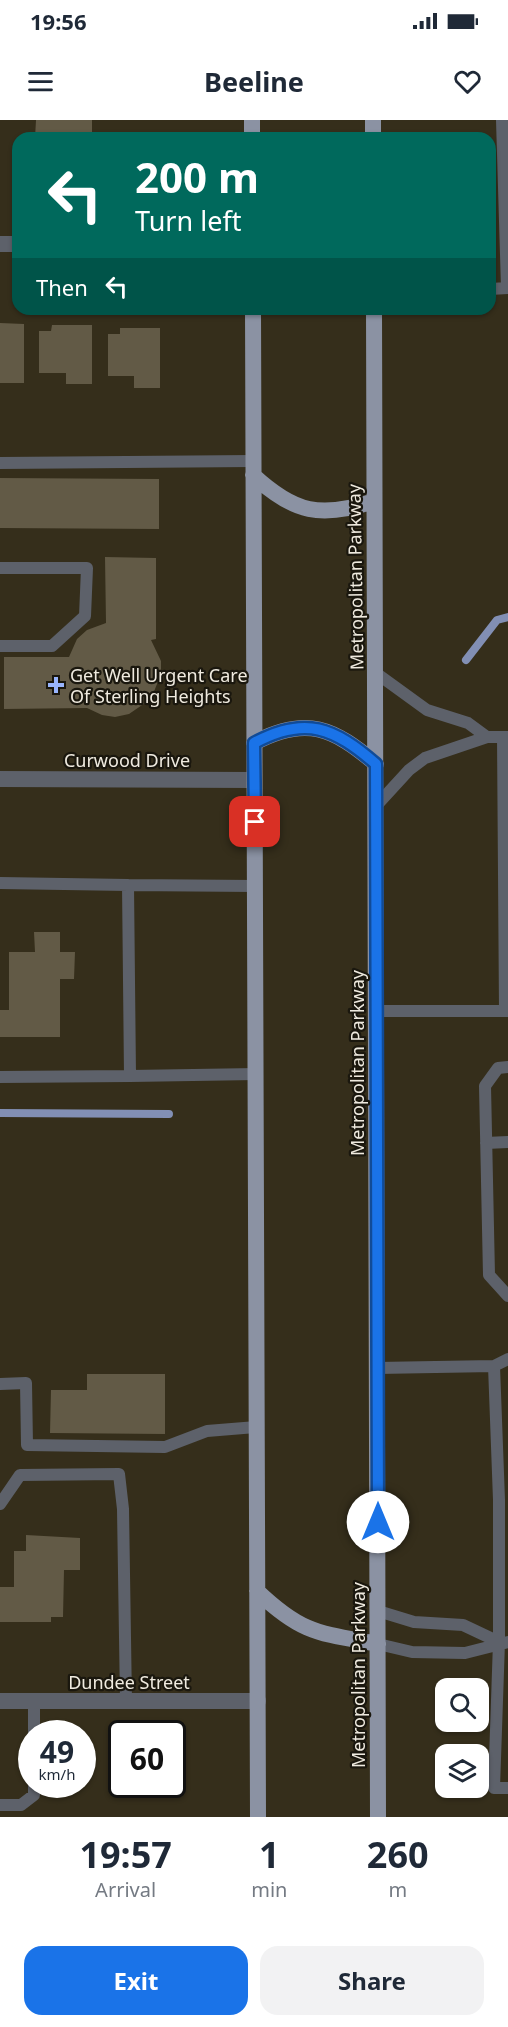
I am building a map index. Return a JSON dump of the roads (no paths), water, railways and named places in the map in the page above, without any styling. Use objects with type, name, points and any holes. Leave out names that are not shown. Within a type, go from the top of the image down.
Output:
[{"type":"main road","points":[[253,315],[258,1817]]},
{"type":"main road","name":"Metropolitan Parkway","points":[[374,315],[378,1817]]},
{"type":"main road","points":[[253,468],[271,492],[308,510],[330,513],[374,501]]},
{"type":"main road","points":[[254,743],[277,730],[295,726],[315,727],[337,735],[376,764]]},
{"type":"main road","points":[[257,1591],[280,1613],[297,1625],[317,1632],[378,1644]]},
{"type":"street","name":"Curwood Drive","points":[[0,779],[254,780]]},
{"type":"street","name":"Dundee Street","points":[[0,1701],[258,1701]]},
{"type":"lane","points":[[502,120],[507,288]]},
{"type":"lane","points":[[0,463],[253,468]]},
{"type":"lane","points":[[0,568],[87,568],[85,616],[52,646],[0,646]]},
{"type":"lane","points":[[376,673],[427,710],[468,723],[487,737]]},
{"type":"lane","points":[[376,806],[409,770],[425,758],[487,737],[506,737],[506,1011],[376,1011]]},
{"type":"lane","points":[[0,883],[255,886]]},
{"type":"lane","points":[[128,885],[130,1076]]},
{"type":"lane","points":[[508,1067],[498,1068],[485,1086],[489,1275],[508,1296]]},
{"type":"lane","points":[[0,1077],[257,1074]]},
{"type":"lane","points":[[486,1143],[508,1142]]},
{"type":"lane","points":[[377,1368],[494,1366],[508,1359]]},
{"type":"lane","points":[[494,1366],[503,1509],[502,1696],[494,1788],[508,1788]]},
{"type":"lane","points":[[0,1384],[26,1383],[27,1445],[165,1447],[207,1431],[257,1427]]},
{"type":"lane","points":[[0,1504],[20,1475],[119,1474],[123,1509],[126,1701]]},
{"type":"lane","points":[[378,1611],[414,1622],[463,1625],[503,1642]]},
{"type":"lane","points":[[378,1644],[412,1652],[465,1653],[503,1642]]},
{"type":"lane","points":[[34,1701],[34,1720]]},
{"type":"lane","points":[[0,1804],[21,1804],[30,1798]]},
{"type":"waterway","points":[[466,660],[497,620],[508,617]]},
{"type":"waterway","points":[[0,1113],[169,1114]]},
{"type":"place","name":"Get Well Urgent Care Of Sterling Heights","points":[[56,685]]}]
